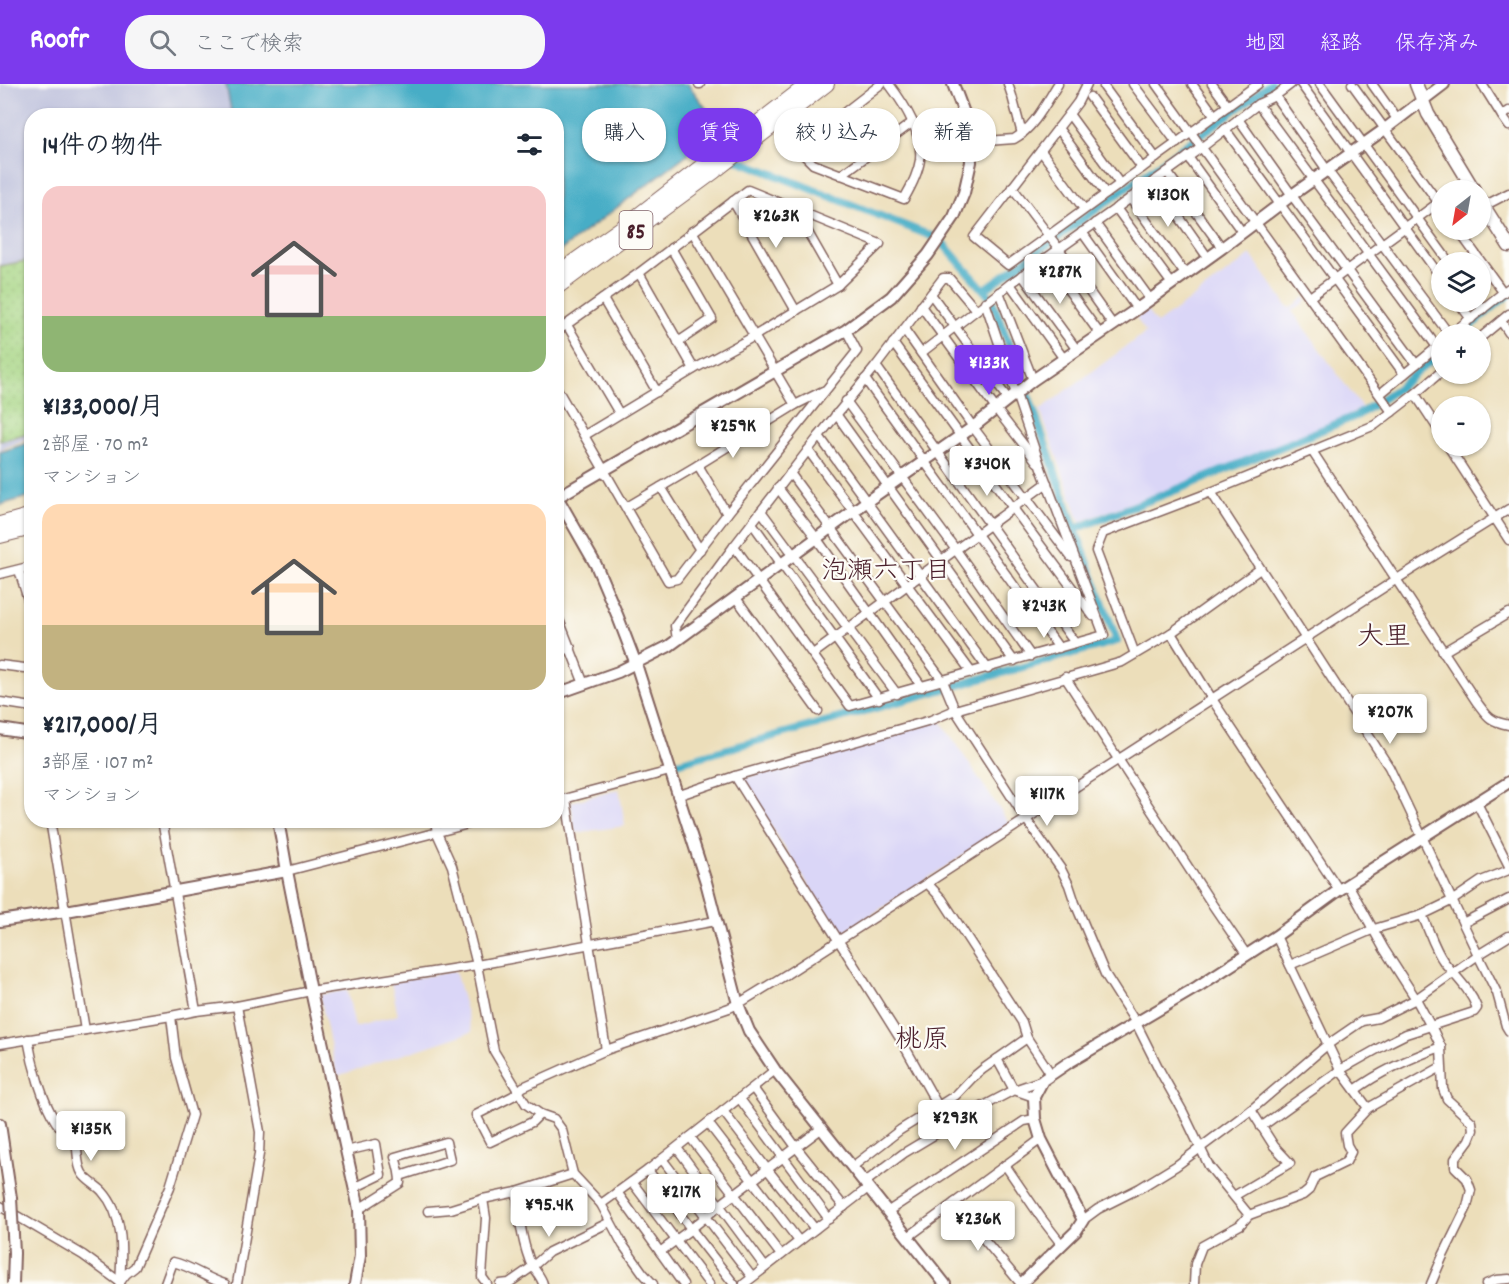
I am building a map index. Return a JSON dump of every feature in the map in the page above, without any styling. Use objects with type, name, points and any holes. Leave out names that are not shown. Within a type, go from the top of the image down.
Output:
[{"type":"main road","name":"85","points":[[762,124],[808,84]]},
{"type":"main road","name":"85","points":[[762,128],[827,84]]},
{"type":"main road","points":[[1416,84],[1428,114],[1467,180]]},
{"type":"main road","name":"85","points":[[564,282],[717,162]]},
{"type":"main road","name":"85","points":[[564,268],[709,168]]},
{"type":"main road","points":[[1491,217],[1509,246]]},
{"type":"main road","points":[[0,524],[24,517]]},
{"type":"main road","points":[[0,536],[24,530]]},
{"type":"street","points":[[881,84],[805,143],[801,153],[813,164],[904,199],[914,181],[919,162]]},
{"type":"street","points":[[889,84],[907,108],[912,120]]},
{"type":"street","points":[[953,84],[962,108]]},
{"type":"street","points":[[1008,84],[1022,134]]},
{"type":"street","points":[[996,141],[1014,139],[1022,134],[1044,107],[1058,84]]},
{"type":"street","points":[[1087,84],[1078,102],[974,237],[1008,265],[1215,116],[1247,87],[1258,84]]},
{"type":"street","points":[[1134,84],[1177,143]]},
{"type":"street","points":[[1156,84],[1392,412]]},
{"type":"street","points":[[1192,84],[1215,116]]},
{"type":"street","points":[[1212,84],[1228,106]]},
{"type":"street","points":[[921,352],[985,302],[1154,182],[1258,104],[1292,84]]},
{"type":"street","points":[[1301,84],[1431,264]]},
{"type":"street","points":[[1320,84],[1442,252]]},
{"type":"street","points":[[1352,84],[1431,190]]},
{"type":"street","points":[[1372,84],[1397,119]]},
{"type":"street","points":[[564,691],[636,664],[677,640],[973,427],[1033,380],[1222,248],[1444,84]]},
{"type":"street","points":[[1482,84],[1506,113],[1509,126]]},
{"type":"street","points":[[1078,102],[1090,97],[1106,85],[1156,158]]},
{"type":"street","points":[[1275,96],[1327,170],[1442,324]]},
{"type":"street","points":[[1090,97],[1142,168]]},
{"type":"street","points":[[1258,104],[1431,335]]},
{"type":"street","points":[[1069,114],[1120,184]]},
{"type":"street","points":[[1239,119],[1416,364]]},
{"type":"street","points":[[842,175],[912,124]]},
{"type":"street","points":[[1058,128],[1106,194]]},
{"type":"street","points":[[1225,129],[1404,374]]},
{"type":"street","points":[[1041,151],[1084,209]]},
{"type":"street","points":[[1188,157],[1242,232]]},
{"type":"street","points":[[564,493],[846,330],[891,297],[928,255],[954,217],[964,193],[970,162]]},
{"type":"street","points":[[1167,172],[1222,248]]},
{"type":"street","points":[[1154,182],[1208,258]]},
{"type":"street","points":[[1012,187],[1113,325]]},
{"type":"street","points":[[564,327],[748,190],[880,244],[838,285],[585,435]]},
{"type":"street","points":[[1491,200],[1509,193]]},
{"type":"street","points":[[1130,198],[1185,274]]},
{"type":"street","points":[[733,201],[796,311]]},
{"type":"street","points":[[794,208],[838,285]]},
{"type":"street","points":[[1116,208],[1172,284]]},
{"type":"street","points":[[1310,297],[1403,227],[1431,209]]},
{"type":"street","points":[[1095,223],[1150,299]]},
{"type":"street","points":[[692,231],[795,405]]},
{"type":"street","points":[[1082,232],[1137,309]]},
{"type":"street","points":[[1466,240],[1506,290],[1491,299]]},
{"type":"street","points":[[671,248],[712,319],[678,342]]},
{"type":"street","points":[[1046,258],[1100,334]]},
{"type":"street","points":[[639,273],[694,369]]},
{"type":"street","points":[[1022,275],[1077,350]]},
{"type":"street","points":[[677,640],[675,626],[778,488],[943,278],[949,278],[976,310]]},
{"type":"street","points":[[1010,284],[1064,358]]},
{"type":"street","points":[[999,292],[1033,380]]},
{"type":"street","points":[[931,294],[954,326],[1012,396]]},
{"type":"street","points":[[603,300],[657,392]]},
{"type":"street","points":[[734,546],[850,706],[1104,635],[1012,396],[985,302]]},
{"type":"street","points":[[921,306],[1041,468]]},
{"type":"street","points":[[1466,312],[1471,319]]},
{"type":"street","points":[[1464,324],[1476,312]]},
{"type":"street","points":[[1491,329],[1509,314]]},
{"type":"street","points":[[1501,321],[1509,333]]},
{"type":"street","points":[[567,325],[619,413]]},
{"type":"street","points":[[904,328],[973,427],[1077,564]]},
{"type":"street","points":[[564,400],[668,580],[677,579],[857,351],[846,330]]},
{"type":"street","points":[[893,343],[1101,626]]},
{"type":"street","points":[[1380,394],[1431,352]]},
{"type":"street","points":[[876,366],[1075,644]]},
{"type":"street","points":[[865,378],[1059,648]]},
{"type":"street","points":[[1135,654],[1096,551],[1103,533],[1375,425],[1431,380]]},
{"type":"street","points":[[627,507],[795,405],[827,389]]},
{"type":"street","points":[[1415,394],[1431,418]]},
{"type":"street","points":[[846,401],[1031,656]]},
{"type":"street","points":[[836,414],[1014,661]]},
{"type":"street","points":[[819,436],[988,669]]},
{"type":"street","points":[[808,450],[972,673]]},
{"type":"street","points":[[1312,451],[1443,652],[1489,718],[1509,725]]},
{"type":"street","points":[[1455,456],[1509,540]]},
{"type":"street","points":[[698,465],[727,514]]},
{"type":"street","points":[[790,473],[943,681],[955,710],[1061,869],[1105,974],[1136,1023],[1209,1166],[1249,1215]]},
{"type":"street","points":[[813,654],[1047,483]]},
{"type":"street","points":[[661,487],[699,550]]},
{"type":"street","points":[[778,488],[922,687]]},
{"type":"street","points":[[1211,492],[1389,767],[1497,993],[1509,1031]]},
{"type":"street","points":[[564,509],[596,565],[636,664],[706,882],[738,1004],[749,1031],[775,1070],[945,1284]]},
{"type":"street","points":[[540,1114],[532,1122],[490,1142],[476,1114],[513,1096],[523,1088],[606,1050],[738,1004],[1509,509]]},
{"type":"street","points":[[761,511],[897,694]]},
{"type":"street","points":[[752,523],[879,699]]},
{"type":"street","points":[[0,574],[24,569]]},
{"type":"street","points":[[677,796],[735,776],[1122,662],[1171,633],[1260,569]]},
{"type":"street","points":[[20,570],[24,584]]},
{"type":"street","points":[[736,598],[818,711]]},
{"type":"street","points":[[1443,652],[1509,613]]},
{"type":"street","points":[[564,630],[584,684]]},
{"type":"street","points":[[1171,633],[1212,699],[1374,930],[1416,999],[1441,1047],[1443,1089],[1447,1099],[1472,1122],[1473,1130],[1469,1140],[1455,1159],[1455,1167],[1467,1179],[1471,1190],[1467,1207],[1431,1284]]},
{"type":"street","points":[[564,650],[572,648]]},
{"type":"street","points":[[0,665],[24,668]]},
{"type":"street","points":[[1065,677],[1246,954]]},
{"type":"street","points":[[0,702],[24,706]]},
{"type":"street","points":[[0,729],[24,733]]},
{"type":"street","points":[[606,1050],[566,799],[670,771]]},
{"type":"street","points":[[735,776],[901,1040],[951,1125]]},
{"type":"street","points":[[744,1284],[844,1207],[904,1153],[974,1111],[1014,1090],[1047,1077],[1136,1023],[1276,936],[1344,887],[1509,782]]},
{"type":"street","points":[[1290,965],[1374,930],[1422,915],[1453,900],[1481,881],[1509,868],[1477,803]]},
{"type":"street","points":[[51,828],[85,1030]]},
{"type":"street","points":[[164,828],[196,1011]]},
{"type":"street","points":[[279,828],[310,991],[359,1209],[360,1256],[355,1284]]},
{"type":"street","points":[[436,828],[452,866],[477,965],[494,1051],[526,1104],[540,1114],[554,1119],[562,1130],[573,1174],[601,1204],[623,1245],[653,1284]]},
{"type":"street","points":[[0,921],[286,871],[455,828]]},
{"type":"street","points":[[927,883],[942,899],[1022,1022],[1027,1038],[1047,1077]]},
{"type":"street","points":[[1463,923],[1509,899]]},
{"type":"street","points":[[1261,1127],[1340,1070],[1406,1034],[1474,1012],[1477,1008],[1473,997],[1443,960],[1422,915]]},
{"type":"street","points":[[0,1044],[477,965],[716,921]]},
{"type":"street","points":[[1276,936],[1340,1070],[1368,1108]]},
{"type":"street","points":[[954,1203],[1021,1284],[1076,1231],[1083,1220],[1098,1209],[1140,1188],[1200,1148],[1251,1110],[1327,1045],[1362,1021],[1378,1018],[1416,999],[1509,936]]},
{"type":"street","points":[[237,1006],[260,1132],[259,1154],[237,1284]]},
{"type":"street","points":[[120,1283],[135,1267],[170,1187],[192,1114],[176,1058],[171,1016]]},
{"type":"street","points":[[852,1167],[900,1130],[956,1095],[972,1078],[1027,1038]]},
{"type":"street","points":[[28,1039],[36,1075],[50,1112],[57,1124],[75,1141],[78,1165],[82,1175],[102,1191],[113,1207],[121,1236],[120,1283]]},
{"type":"street","points":[[1355,1090],[1410,1058],[1441,1047]]},
{"type":"street","points":[[998,1059],[1014,1090],[1034,1097]]},
{"type":"street","points":[[1194,1284],[1196,1264],[1202,1246],[1240,1225],[1249,1215],[1303,1195],[1309,1190],[1315,1177],[1346,1162],[1350,1152],[1345,1133],[1368,1108],[1441,1067]]},
{"type":"street","points":[[601,1204],[677,1148],[775,1070]]},
{"type":"street","points":[[1047,1077],[1034,1097],[1035,1119],[1041,1139],[1083,1220]]},
{"type":"street","points":[[753,1088],[844,1207]]},
{"type":"street","points":[[740,1099],[829,1219]]},
{"type":"street","points":[[1234,1196],[1290,1163],[1274,1146],[1251,1110]]},
{"type":"street","points":[[723,1112],[815,1229]]},
{"type":"street","points":[[887,1212],[1024,1121],[1035,1119]]},
{"type":"street","points":[[708,1123],[799,1241]]},
{"type":"street","points":[[0,1124],[11,1198],[13,1284]]},
{"type":"street","points":[[660,1252],[822,1128]]},
{"type":"street","points":[[690,1137],[781,1255]]},
{"type":"street","points":[[908,1237],[1041,1139]]},
{"type":"street","points":[[359,1209],[400,1183],[395,1157],[446,1142],[450,1160],[400,1176]]},
{"type":"street","points":[[346,1152],[375,1144],[381,1175],[354,1188]]},
{"type":"street","points":[[677,1148],[765,1267]]},
{"type":"street","points":[[662,1159],[752,1278]]},
{"type":"street","points":[[1005,1165],[1062,1245]]},
{"type":"street","points":[[648,1170],[734,1284]]},
{"type":"street","points":[[428,1211],[452,1209],[573,1174]]},
{"type":"street","points":[[632,1182],[709,1284]]},
{"type":"street","points":[[517,1192],[525,1250],[543,1284]]},
{"type":"street","points":[[616,1192],[683,1284]]},
{"type":"street","points":[[483,1199],[486,1218],[482,1277],[487,1284]]},
{"type":"street","points":[[0,1206],[83,1255],[120,1283]]},
{"type":"street","points":[[500,1284],[510,1283],[549,1252],[610,1222]]},
{"type":"street","points":[[165,1284],[173,1262],[180,1263],[212,1282],[225,1284]]},
{"type":"street","points":[[1486,1284],[1496,1280],[1509,1280]]},
{"type":"shaded area","points":[[0,84],[226,84],[231,108],[24,108],[24,440],[0,450]]},
{"type":"shaded area","points":[[1251,255],[1287,306],[1291,308],[1305,297],[1307,301],[1292,311],[1362,408],[1203,476],[1080,522],[1040,410],[1146,332],[1136,318],[1146,310],[1157,324]]},
{"type":"shaded area","points":[[940,720],[1010,825],[840,935],[741,779]]},
{"type":"shaded area","points":[[619,789],[625,826],[575,833],[571,802]]},
{"type":"shaded area","points":[[455,971],[472,1032],[337,1076],[320,995],[347,990],[355,1027],[398,1015],[391,982]]},
{"type":"green space","points":[[24,261],[24,434],[0,441],[0,266]]},
{"type":"water","points":[[226,84],[688,84],[706,108],[678,108],[678,161],[564,248],[564,108],[231,108]]},
{"type":"water","points":[[24,444],[24,498],[0,505],[0,452]]},
{"type":"waterway","points":[[984,290],[1271,84]]},
{"type":"waterway","points":[[677,763],[1117,641],[991,298],[939,239],[743,162]]},
{"type":"waterway","points":[[1473,324],[1509,294]]},
{"type":"waterway","points":[[1075,529],[1358,415],[1398,388],[1431,360]]},
{"type":"district","name":"泡瀬六丁目","points":[[886,569]]},
{"type":"district","name":"大里","points":[[1384,635]]},
{"type":"district","name":"桃原","points":[[922,1038]]}]
